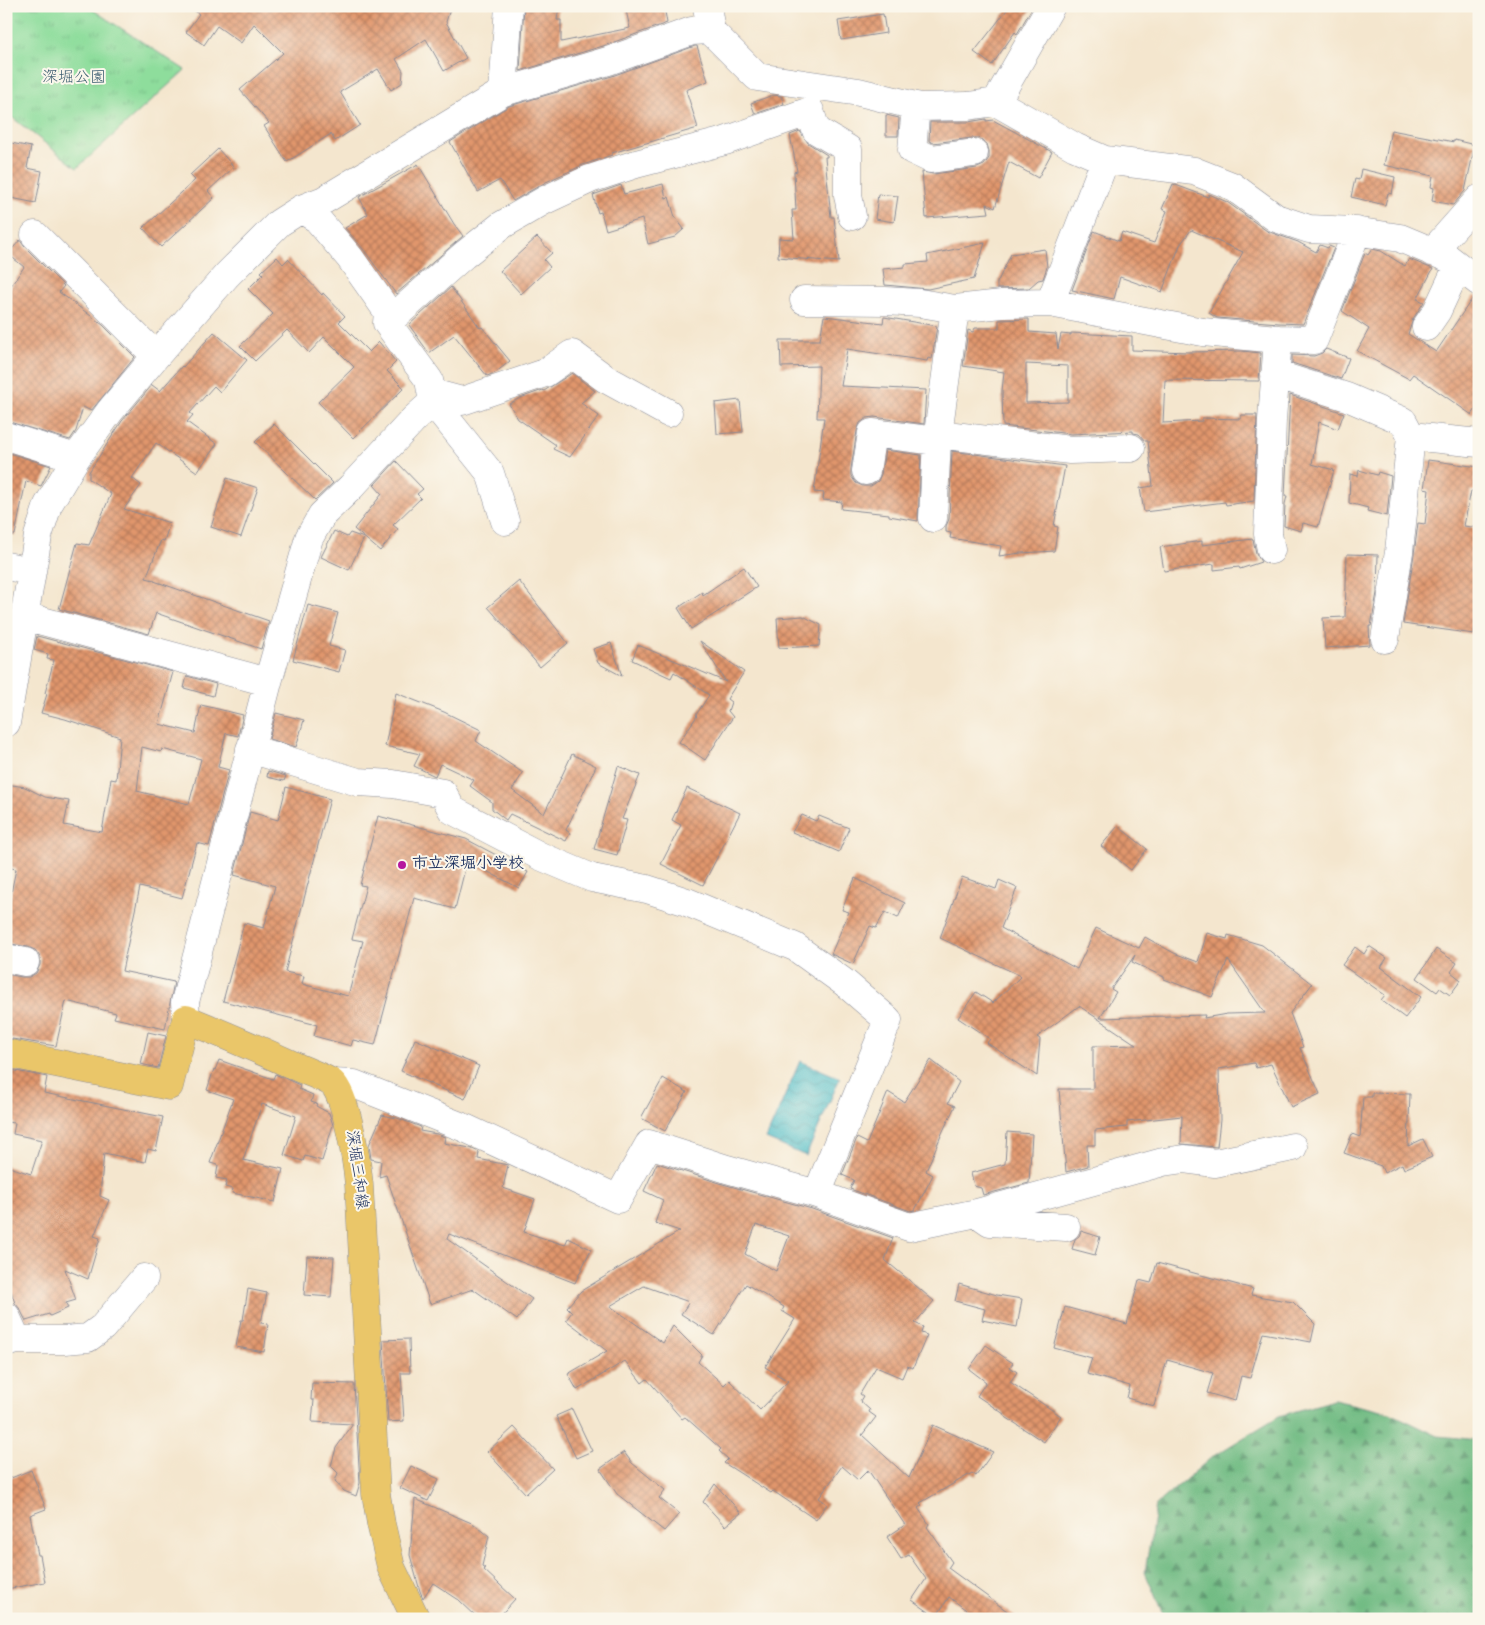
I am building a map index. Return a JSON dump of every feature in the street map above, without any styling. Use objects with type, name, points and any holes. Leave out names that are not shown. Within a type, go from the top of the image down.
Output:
[{"type":"main road","points":[[6,1053],[168,1086],[186,1019],[332,1083]]},
{"type":"main road","name":"深堀三和線","points":[[332,1083],[339,1096],[348,1122],[355,1149],[359,1185],[378,1503],[392,1567],[416,1619]]},
{"type":"street","points":[[503,92],[509,6]]},
{"type":"street","points":[[996,102],[1051,6]]},
{"type":"street","points":[[7,712],[24,616],[19,568],[38,536],[48,504],[76,458],[110,411],[227,275],[279,223],[301,209],[324,200],[503,92],[608,61],[692,31],[708,18],[757,77],[859,92],[916,106],[968,106],[996,102],[1075,147],[1105,160],[1194,171],[1232,186],[1276,218],[1309,229],[1357,231],[1400,238],[1448,258],[1468,274],[1426,327]]},
{"type":"street","points":[[916,106],[912,150],[931,159],[974,153]]},
{"type":"street","points":[[387,323],[464,255],[502,225],[545,200],[590,179],[636,164],[725,141],[810,111],[816,130],[848,149],[848,195],[852,216]]},
{"type":"street","points":[[1050,303],[1105,160]]},
{"type":"street","points":[[1432,252],[1479,199]]},
{"type":"street","points":[[301,209],[317,219],[350,258],[388,312],[387,323],[429,380],[433,397],[490,473],[506,521]]},
{"type":"street","points":[[804,300],[920,303],[955,310],[1002,304],[1050,303],[1203,332],[1278,339],[1314,340],[1357,231]]},
{"type":"street","points":[[36,235],[156,356]]},
{"type":"street","points":[[932,518],[938,437],[955,310]]},
{"type":"street","points":[[1271,550],[1268,534],[1272,420],[1278,339]]},
{"type":"street","points":[[433,397],[462,401],[546,373],[572,354],[606,379],[668,413]]},
{"type":"street","points":[[1275,374],[1347,397],[1404,421],[1411,436],[1399,552],[1385,640]]},
{"type":"street","points":[[186,1019],[185,1002],[250,749],[309,538],[322,515],[351,487],[433,397]]},
{"type":"street","points":[[866,472],[872,433],[938,437],[1070,450],[1131,448]]},
{"type":"street","points":[[6,436],[76,458]]},
{"type":"street","points":[[1411,436],[1479,443]]},
{"type":"street","points":[[24,616],[268,682]]},
{"type":"street","points":[[250,749],[358,782],[393,784],[443,793],[452,810],[540,856],[592,878],[647,889],[734,920],[795,947],[845,983],[888,1020],[817,1194]]},
{"type":"street","points":[[332,1083],[354,1084],[464,1128],[618,1199],[649,1144],[727,1169],[817,1194],[909,1227],[977,1213],[1163,1162],[1184,1159],[1214,1163],[1293,1147]]},
{"type":"street","points":[[977,1213],[990,1222],[1066,1227]]},
{"type":"street","points":[[6,1316],[12,1342],[88,1338],[103,1327],[144,1278]]},
{"type":"green space","name":"深堀公園","points":[[6,6],[87,6],[185,70],[77,168],[6,114]]},
{"type":"green space","points":[[1334,1400],[1390,1413],[1438,1436],[1479,1440],[1479,1619],[1165,1619],[1145,1572],[1156,1505],[1212,1457],[1279,1416]]},
{"type":"water","points":[[800,1061],[840,1078],[806,1156],[766,1139]]},
{"type":"building","points":[[188,6],[451,6],[446,22],[466,58],[444,71],[426,39],[396,59],[403,71],[402,83],[391,90],[378,69],[340,92],[360,125],[335,141],[331,134],[287,162],[264,126],[269,123],[240,90],[283,53],[254,24],[241,43],[217,26],[204,45],[186,32],[199,14]]},
{"type":"building","points":[[524,6],[559,6],[557,20],[561,20],[561,42],[630,28],[625,6],[664,6],[667,23],[603,46],[520,71]]},
{"type":"building","points":[[1010,6],[1033,6],[1017,34],[1015,32],[992,65],[974,52]]},
{"type":"building","points":[[883,14],[886,33],[841,40],[838,21]]},
{"type":"building","points":[[697,46],[708,81],[686,90],[698,128],[612,153],[612,155],[583,165],[546,182],[513,201],[500,180],[478,192],[450,142],[509,106],[612,76]]},
{"type":"building","points":[[773,95],[781,96],[784,104],[755,114],[751,103]]},
{"type":"building","points":[[886,115],[899,118],[898,136],[886,136]]},
{"type":"building","points":[[986,119],[986,121],[993,120],[1052,152],[1038,178],[1009,162],[995,208],[987,204],[989,213],[926,218],[922,172],[933,174],[977,168],[984,165],[989,158],[987,144],[979,138],[933,143],[929,141],[930,122],[968,122]]},
{"type":"building","points":[[1391,130],[1475,145],[1465,191],[1453,205],[1432,201],[1434,188],[1431,187],[1433,176],[1384,165]]},
{"type":"building","points":[[800,131],[808,143],[827,155],[825,157],[831,217],[834,217],[839,262],[778,257],[779,238],[794,239],[792,210],[796,210],[794,172],[797,171],[790,135]]},
{"type":"building","points":[[6,142],[31,147],[27,168],[42,171],[36,203],[6,197]]},
{"type":"building","points":[[218,149],[234,167],[208,191],[214,198],[161,247],[143,228],[195,180],[190,175]]},
{"type":"building","points":[[418,164],[463,236],[396,294],[345,228],[368,214],[359,197]]},
{"type":"building","points":[[1361,169],[1395,177],[1392,194],[1388,193],[1385,205],[1351,197],[1355,179],[1359,180]]},
{"type":"building","points":[[663,184],[666,198],[669,197],[675,217],[684,229],[675,237],[648,244],[642,219],[606,230],[601,212],[598,213],[593,195],[621,185],[624,194]]},
{"type":"building","points":[[1173,184],[1208,197],[1209,194],[1227,202],[1267,231],[1298,242],[1316,252],[1320,245],[1334,248],[1303,324],[1217,318],[1209,313],[1243,252],[1191,230],[1180,245],[1162,292],[1120,277],[1114,299],[1072,290],[1094,231],[1119,241],[1122,232],[1154,243],[1167,211],[1162,209]]},
{"type":"building","points":[[878,194],[898,196],[894,222],[875,219]]},
{"type":"building","points":[[537,237],[552,253],[544,260],[550,267],[521,294],[500,271]]},
{"type":"building","points":[[20,240],[64,286],[59,292],[103,325],[135,357],[91,411],[83,407],[76,431],[70,440],[6,421],[6,293],[24,267],[8,254]]},
{"type":"building","points":[[985,243],[974,279],[928,289],[885,285],[883,269],[905,267],[905,264],[928,262],[927,255]]},
{"type":"building","points":[[1045,249],[1047,267],[1043,279],[1038,280],[1029,288],[997,289],[997,283],[1011,254]]},
{"type":"building","points":[[1372,249],[1381,251],[1405,266],[1409,259],[1433,269],[1417,299],[1424,302],[1413,319],[1408,334],[1436,352],[1474,296],[1479,297],[1479,404],[1472,415],[1413,374],[1409,379],[1357,351],[1369,329],[1342,311],[1365,253],[1368,255]]},
{"type":"building","points":[[277,257],[283,264],[288,259],[322,295],[323,293],[345,316],[339,322],[369,352],[379,342],[396,362],[387,371],[404,388],[353,438],[318,402],[354,367],[324,337],[309,353],[287,330],[255,361],[240,346],[273,314],[248,289],[263,274],[261,272]]},
{"type":"building","points":[[451,287],[480,328],[482,327],[510,361],[495,373],[487,376],[454,335],[429,353],[409,325]]},
{"type":"building","points":[[824,316],[883,323],[884,317],[937,326],[932,359],[928,358],[927,361],[847,349],[841,386],[926,390],[924,424],[874,417],[867,418],[860,423],[851,469],[851,476],[856,483],[863,486],[871,486],[878,481],[881,474],[885,450],[921,455],[918,521],[889,516],[889,514],[841,509],[842,502],[823,500],[824,493],[814,492],[824,418],[817,418],[819,366],[781,367],[780,340],[820,340]]},
{"type":"building","points":[[1029,319],[1029,332],[1056,334],[1058,349],[1061,334],[1071,335],[1071,333],[1132,336],[1132,350],[1242,351],[1261,353],[1259,381],[1165,380],[1163,423],[1202,421],[1202,418],[1241,419],[1241,415],[1257,415],[1254,501],[1226,505],[1225,502],[1144,512],[1140,488],[1153,486],[1148,441],[1145,441],[1139,434],[1133,433],[1133,431],[1071,434],[1003,426],[1002,391],[1004,372],[963,366],[968,330],[973,332],[975,328],[999,328],[999,320]],"holes":[[[1026,364],[1068,366],[1068,402],[1026,403]]]},
{"type":"building","points":[[214,332],[247,360],[220,392],[214,386],[190,413],[193,415],[187,422],[217,444],[197,472],[156,443],[132,478],[141,485],[124,509],[170,523],[164,541],[161,540],[146,578],[269,621],[261,649],[156,613],[149,634],[59,609],[77,543],[89,545],[111,494],[89,479],[89,472],[122,421],[152,385],[160,391]]},
{"type":"building","points":[[1326,349],[1349,358],[1341,379],[1292,363],[1292,355],[1314,356]]},
{"type":"building","points":[[572,373],[595,391],[581,403],[599,416],[570,457],[553,449],[556,445],[518,419],[509,404],[520,398],[544,391]]},
{"type":"building","points":[[1290,395],[1344,413],[1338,429],[1319,422],[1312,464],[1334,470],[1318,527],[1303,523],[1301,531],[1284,526],[1287,496],[1285,496]]},
{"type":"building","points":[[740,400],[743,432],[717,434],[715,403]]},
{"type":"building","points":[[274,424],[333,483],[315,500],[255,442]]},
{"type":"building","points":[[952,451],[1065,466],[1054,526],[1058,527],[1054,551],[999,556],[1001,546],[950,538],[951,533],[946,532],[946,526],[949,519]]},
{"type":"building","points":[[6,452],[51,466],[41,486],[26,481],[15,535],[6,535]]},
{"type":"building","points":[[1428,460],[1479,467],[1477,491],[1471,491],[1464,526],[1479,528],[1479,627],[1475,627],[1474,634],[1403,624],[1418,523],[1425,524],[1429,490],[1424,489]]},
{"type":"building","points":[[396,461],[423,489],[417,494],[421,498],[393,525],[398,529],[380,551],[354,529],[382,494],[374,485]]},
{"type":"building","points":[[1359,470],[1377,475],[1378,472],[1391,476],[1387,516],[1367,511],[1368,508],[1349,503],[1350,474],[1358,476]]},
{"type":"building","points":[[227,478],[258,488],[241,537],[211,527]]},
{"type":"building","points":[[334,531],[347,537],[350,533],[364,538],[349,570],[321,557]]},
{"type":"building","points":[[1253,539],[1256,553],[1261,562],[1240,569],[1239,567],[1214,570],[1214,564],[1164,571],[1160,547],[1202,541],[1202,545]]},
{"type":"building","points":[[1347,554],[1378,555],[1377,593],[1371,626],[1369,626],[1370,645],[1325,648],[1323,618],[1345,617]]},
{"type":"building","points":[[744,567],[757,587],[691,629],[678,608],[702,592],[703,595]]},
{"type":"building","points":[[519,581],[568,643],[540,667],[488,607]]},
{"type":"building","points":[[308,605],[338,613],[329,646],[345,650],[339,672],[293,660]]},
{"type":"building","points":[[803,616],[821,625],[819,646],[779,648],[777,618]]},
{"type":"building","points":[[37,636],[173,672],[159,724],[195,733],[201,705],[243,715],[238,736],[226,733],[218,767],[229,770],[209,846],[197,843],[182,898],[140,887],[122,971],[174,982],[165,1029],[114,1018],[116,1013],[66,1001],[56,1046],[6,1038],[6,974],[29,977],[36,973],[40,965],[40,957],[35,950],[28,947],[6,943],[6,917],[16,869],[6,867],[6,784],[25,787],[45,797],[69,801],[64,825],[102,832],[111,779],[116,780],[120,737],[41,713],[54,660],[47,659],[48,654],[34,650]],"holes":[[[142,747],[161,752],[162,749],[201,759],[189,804],[137,791]]]},
{"type":"building","points":[[700,641],[744,672],[727,699],[731,702],[728,711],[733,717],[705,760],[679,742],[709,695],[674,672],[671,678],[632,660],[638,645],[726,682]]},
{"type":"building","points":[[611,643],[622,676],[598,663],[593,649]]},
{"type":"building","points":[[187,676],[216,684],[213,696],[184,688]]},
{"type":"building","points":[[396,693],[444,712],[481,730],[476,741],[523,773],[512,790],[544,814],[572,754],[596,766],[566,830],[570,833],[566,841],[510,814],[506,820],[492,809],[492,802],[470,786],[474,780],[440,764],[435,776],[414,766],[420,754],[385,746]]},
{"type":"building","points":[[276,713],[304,720],[296,747],[269,739]]},
{"type":"building","points":[[618,766],[640,775],[622,819],[627,820],[617,855],[594,849]]},
{"type":"building","points":[[268,771],[286,776],[284,781],[267,777]]},
{"type":"building","points":[[286,787],[330,799],[285,972],[304,976],[302,984],[348,996],[363,941],[352,939],[366,886],[360,885],[378,816],[466,839],[528,872],[519,888],[467,861],[455,909],[414,898],[375,1045],[353,1040],[351,1046],[314,1036],[317,1025],[223,1001],[244,923],[264,928],[275,886],[234,875],[250,812],[278,820]]},
{"type":"building","points":[[687,788],[740,813],[703,885],[661,864],[681,825],[672,820]]},
{"type":"building","points":[[802,815],[816,821],[819,816],[849,828],[839,852],[792,832]]},
{"type":"building","points":[[1118,826],[1147,849],[1131,870],[1101,846]]},
{"type":"building","points":[[962,877],[996,889],[999,880],[1017,888],[1001,928],[1077,969],[1096,928],[1139,948],[1145,937],[1174,953],[1198,962],[1207,933],[1227,939],[1228,935],[1262,945],[1312,984],[1290,1013],[1303,1047],[1300,1048],[1320,1094],[1291,1107],[1271,1064],[1256,1068],[1254,1063],[1219,1069],[1220,1120],[1217,1147],[1181,1144],[1182,1116],[1127,1122],[1127,1127],[1095,1130],[1095,1145],[1087,1145],[1088,1166],[1066,1172],[1059,1089],[1093,1089],[1093,1046],[1137,1045],[1079,1006],[1037,1037],[1040,1039],[1037,1076],[987,1043],[990,1039],[958,1018],[976,992],[993,1003],[1021,976],[940,938]],"holes":[[[1135,955],[1132,962],[1164,977],[1164,979],[1212,997],[1228,960],[1265,1013],[1227,1014],[1204,1018],[1205,1015],[1100,1018],[1116,992],[1111,989]]]},
{"type":"building","points":[[855,878],[905,903],[898,918],[885,912],[876,928],[870,926],[853,964],[831,954],[849,912],[842,910]]},
{"type":"building","points":[[1369,946],[1387,958],[1381,967],[1421,997],[1405,1018],[1381,1000],[1385,995],[1342,965],[1355,947],[1364,954]]},
{"type":"building","points":[[1436,949],[1457,963],[1451,972],[1461,980],[1450,995],[1440,988],[1437,992],[1417,978]]},
{"type":"building","points":[[148,1032],[166,1036],[158,1068],[141,1064]]},
{"type":"building","points":[[415,1039],[479,1066],[465,1099],[401,1071]]},
{"type":"building","points":[[219,1060],[273,1079],[275,1074],[300,1085],[299,1089],[313,1095],[311,1102],[329,1113],[333,1125],[322,1161],[305,1156],[303,1161],[284,1155],[296,1116],[262,1104],[243,1160],[283,1169],[275,1202],[232,1193],[233,1189],[225,1187],[227,1180],[216,1178],[218,1165],[210,1163],[233,1099],[207,1090]]},
{"type":"building","points":[[931,1060],[959,1082],[948,1103],[955,1106],[926,1171],[933,1175],[915,1210],[910,1211],[850,1189],[854,1180],[842,1175],[857,1138],[867,1143],[888,1092],[904,1102]]},
{"type":"building","points":[[6,1069],[47,1077],[44,1093],[163,1117],[156,1151],[148,1149],[145,1162],[104,1153],[100,1196],[109,1200],[94,1236],[100,1238],[88,1279],[65,1269],[76,1300],[66,1303],[68,1308],[50,1316],[49,1314],[26,1321],[15,1303],[6,1278],[6,1166],[31,1174],[42,1140],[13,1134],[15,1123],[6,1122]]},
{"type":"building","points":[[663,1078],[687,1092],[665,1131],[641,1118]]},
{"type":"building","points":[[1372,1093],[1410,1094],[1408,1146],[1423,1139],[1432,1157],[1404,1169],[1402,1164],[1384,1173],[1381,1166],[1344,1153],[1352,1134],[1360,1137],[1363,1097],[1372,1097]]},
{"type":"building","points":[[382,1115],[397,1118],[421,1127],[420,1131],[445,1137],[444,1143],[470,1148],[479,1152],[478,1159],[508,1165],[503,1188],[535,1199],[524,1232],[565,1245],[568,1238],[591,1249],[575,1283],[449,1234],[447,1239],[532,1299],[517,1320],[473,1289],[430,1304],[386,1175],[379,1177],[381,1161],[371,1159],[369,1145]]},
{"type":"building","points":[[1007,1132],[1032,1134],[1029,1183],[983,1195],[981,1188],[974,1186],[971,1173],[1005,1164]]},
{"type":"building","points":[[657,1163],[812,1209],[893,1238],[885,1260],[934,1301],[915,1323],[923,1327],[921,1333],[927,1335],[913,1368],[907,1366],[902,1378],[876,1367],[860,1394],[863,1396],[860,1401],[876,1417],[862,1435],[909,1478],[933,1425],[993,1452],[976,1476],[972,1473],[920,1503],[922,1505],[918,1508],[929,1524],[927,1527],[952,1562],[948,1568],[1018,1619],[978,1619],[949,1597],[936,1617],[912,1600],[926,1579],[909,1555],[901,1559],[887,1537],[905,1525],[868,1470],[858,1480],[842,1466],[819,1498],[827,1504],[816,1520],[773,1491],[771,1493],[724,1463],[728,1459],[719,1451],[721,1449],[685,1417],[682,1419],[647,1379],[642,1383],[625,1361],[577,1390],[568,1374],[607,1351],[566,1320],[572,1312],[567,1307],[581,1291],[680,1231],[655,1223],[663,1200],[644,1191]],"holes":[[[756,1225],[789,1236],[776,1271],[745,1254]],[[746,1284],[784,1307],[782,1311],[795,1319],[765,1367],[788,1381],[760,1410],[729,1380],[724,1385],[698,1362],[702,1355],[673,1326],[663,1343],[610,1306],[644,1286],[689,1302],[681,1314],[714,1335]]]},
{"type":"building","points":[[1081,1231],[1100,1237],[1095,1255],[1072,1249],[1075,1239]]},
{"type":"building","points":[[307,1256],[334,1257],[331,1297],[304,1295]]},
{"type":"building","points":[[1157,1263],[1253,1289],[1251,1295],[1293,1302],[1315,1324],[1311,1342],[1263,1333],[1250,1378],[1241,1376],[1235,1401],[1207,1393],[1213,1373],[1167,1360],[1154,1406],[1127,1398],[1130,1386],[1087,1374],[1092,1358],[1054,1348],[1065,1307],[1127,1324],[1139,1280],[1151,1283]]},
{"type":"building","points":[[959,1284],[997,1295],[1022,1299],[1017,1327],[982,1320],[985,1309],[955,1301]]},
{"type":"building","points":[[248,1289],[267,1293],[261,1323],[268,1324],[264,1352],[236,1347]]},
{"type":"building","points":[[409,1339],[410,1373],[401,1373],[404,1421],[388,1422],[383,1340]]},
{"type":"building","points":[[986,1345],[1013,1363],[1010,1367],[1017,1372],[1010,1382],[1061,1416],[1044,1442],[977,1396],[986,1382],[969,1369]]},
{"type":"building","points":[[312,1383],[354,1384],[360,1483],[356,1496],[344,1491],[335,1481],[338,1473],[331,1466],[336,1448],[353,1424],[312,1422],[314,1400],[311,1400]]},
{"type":"building","points":[[572,1409],[592,1451],[576,1458],[556,1416]]},
{"type":"building","points":[[514,1427],[553,1469],[526,1494],[487,1452]]},
{"type":"building","points":[[624,1452],[632,1463],[665,1490],[659,1498],[679,1514],[664,1531],[617,1494],[600,1469]]},
{"type":"building","points":[[411,1466],[439,1479],[428,1501],[400,1488]]},
{"type":"building","points":[[31,1470],[46,1509],[30,1515],[45,1582],[6,1589],[6,1480]]},
{"type":"building","points":[[715,1484],[741,1513],[725,1526],[703,1502]]},
{"type":"building","points":[[415,1499],[474,1524],[489,1536],[482,1566],[485,1568],[483,1569],[515,1599],[497,1619],[479,1619],[459,1600],[433,1583],[423,1598],[410,1555]]},
{"type":"place","name":"市立深堀小学校","points":[[402,865]]}]
